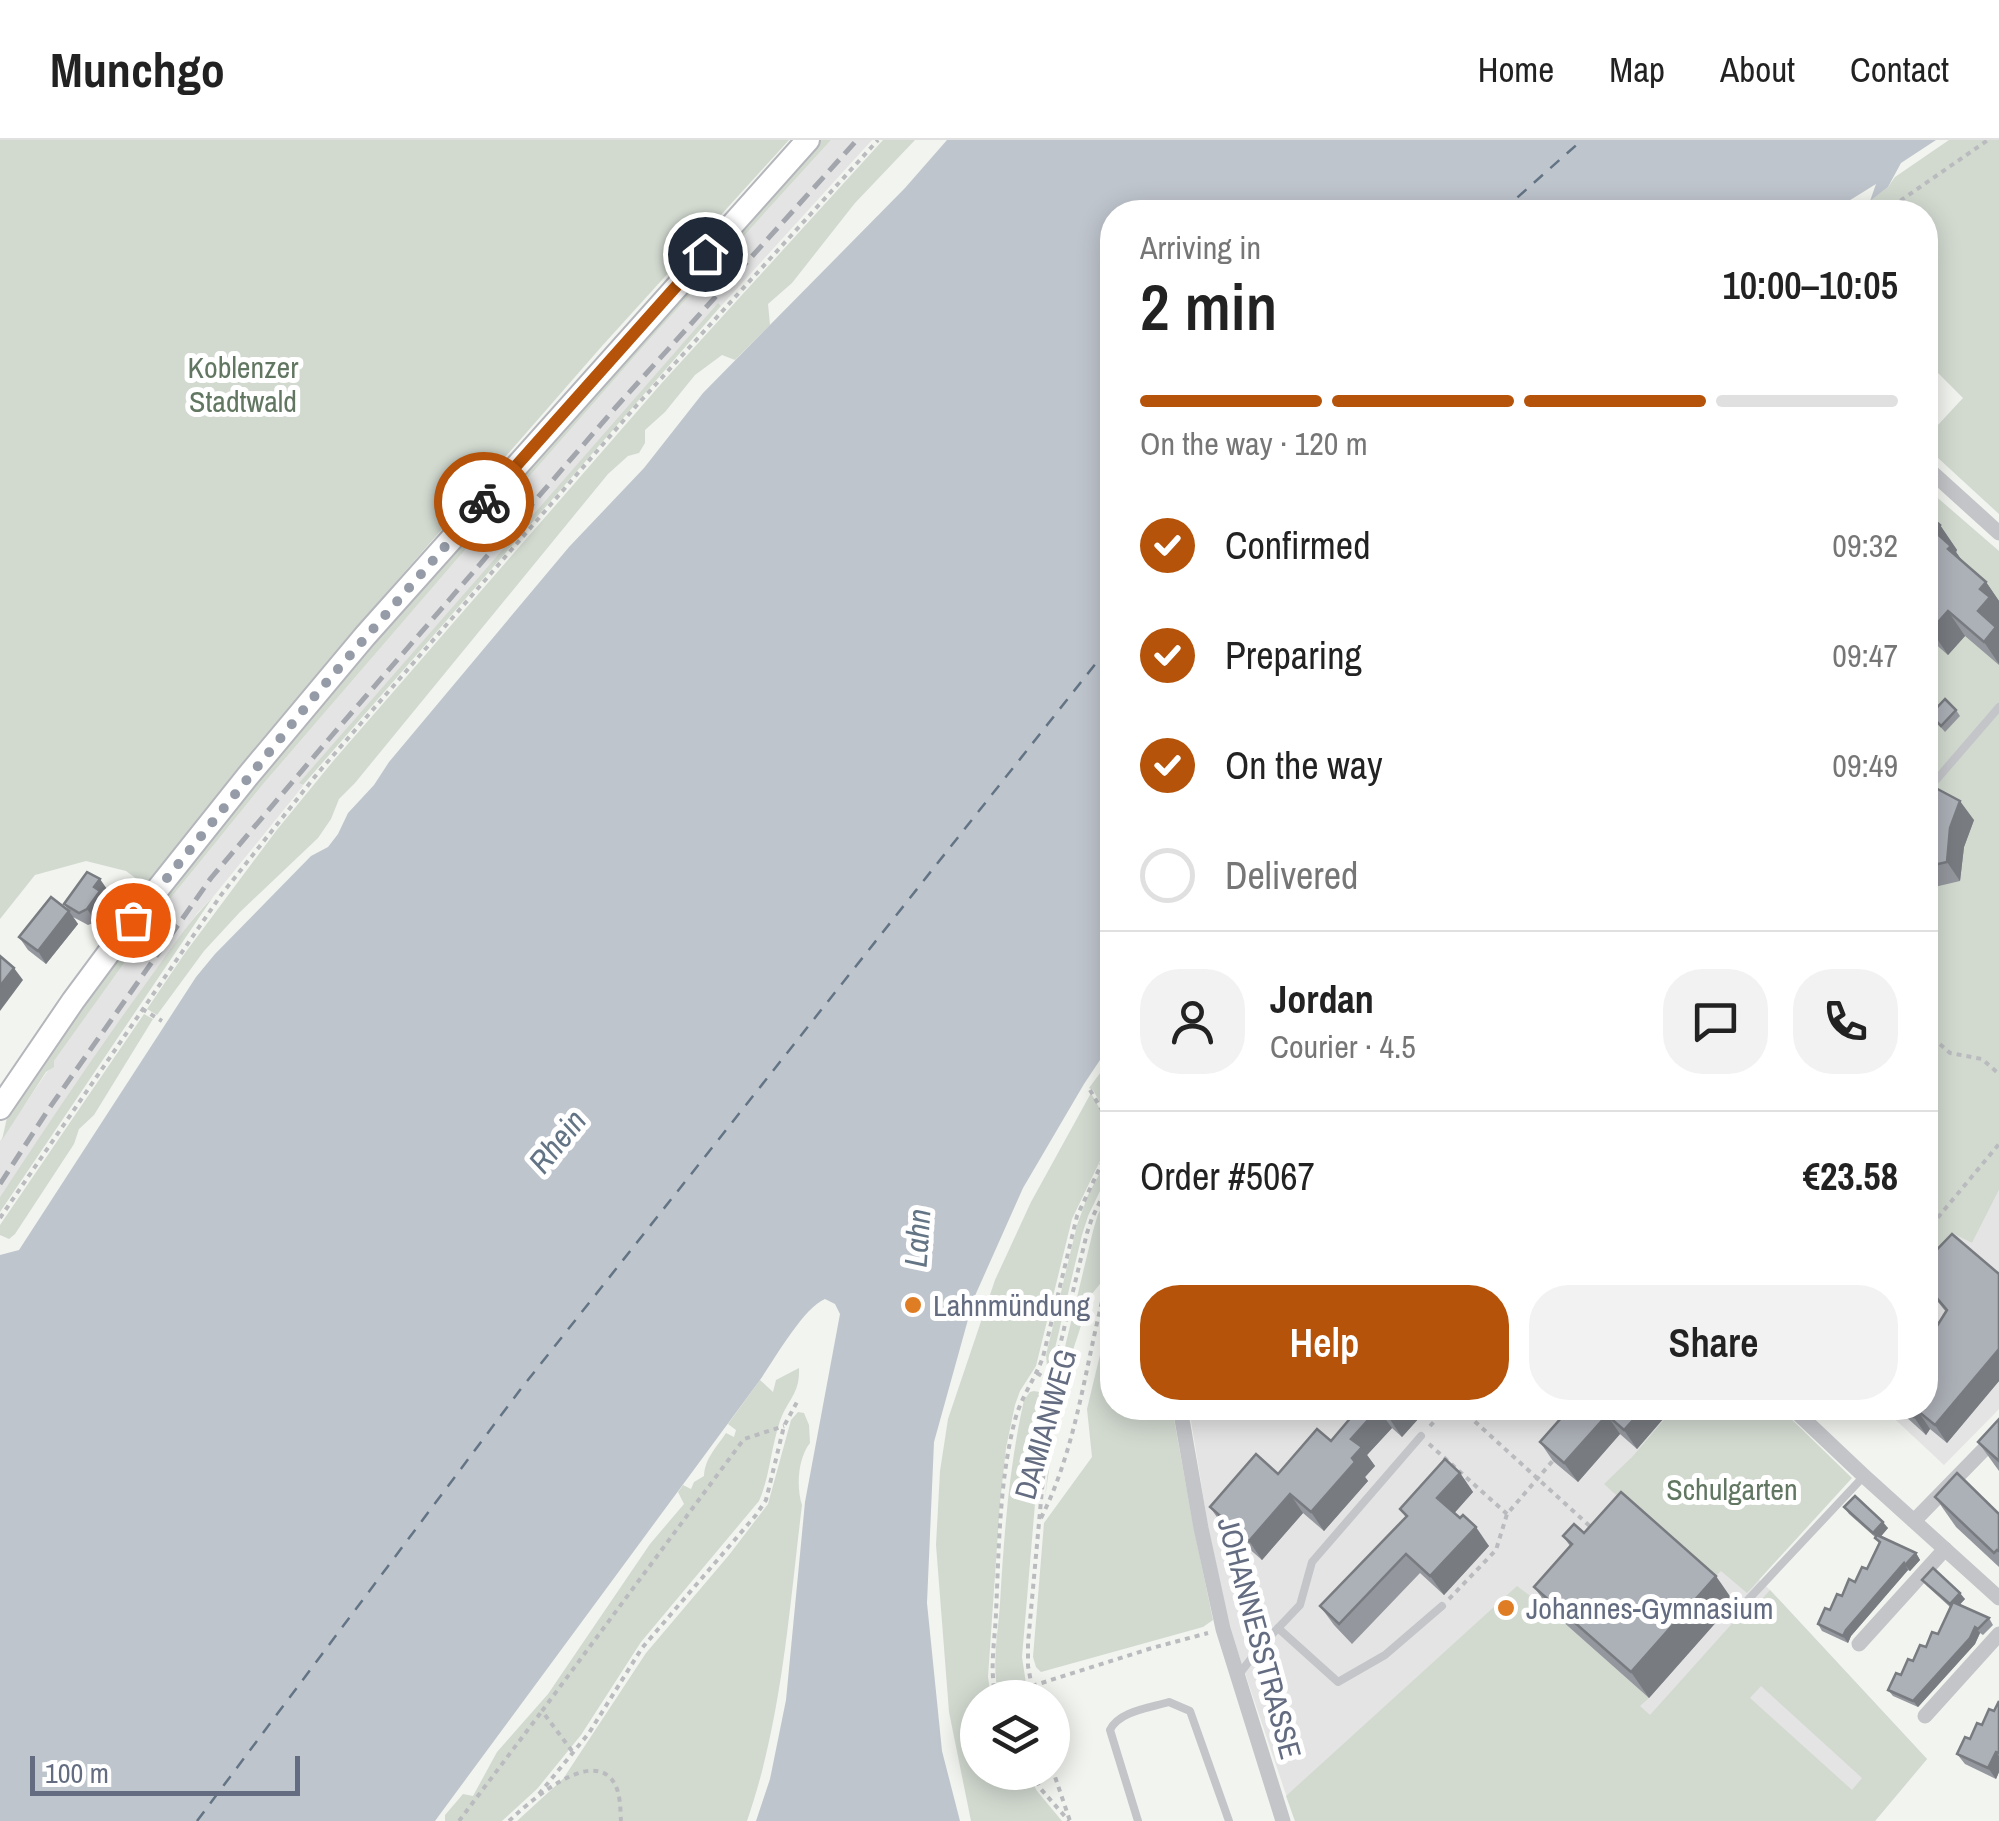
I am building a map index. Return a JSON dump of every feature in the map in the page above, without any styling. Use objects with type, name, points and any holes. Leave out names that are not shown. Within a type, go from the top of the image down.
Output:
[{"type":"main road","points":[[0,1108],[72,1001],[248,776],[365,636],[808,140]]},
{"type":"street","points":[[1938,478],[1999,533]]},
{"type":"street","name":"JOHANNESSTRASSE","points":[[1182,1420],[1223,1629],[1283,1821]]},
{"type":"street","points":[[1805,1420],[1999,1598]]},
{"type":"street","points":[[1914,1522],[1999,1434]]},
{"type":"street","points":[[1859,1644],[1945,1549]]},
{"type":"street","points":[[1925,1716],[1999,1634]]},
{"type":"lane","points":[[1938,777],[1999,707]]},
{"type":"lane","points":[[1237,1676],[1300,1605],[1312,1562],[1421,1436]]},
{"type":"lane","points":[[1744,1604],[1864,1476]]},
{"type":"lane","points":[[1278,1628],[1338,1682],[1385,1654],[1442,1606]]},
{"type":"lane","points":[[1138,1821],[1110,1730],[1122,1717],[1169,1702],[1190,1711],[1228,1821]]},
{"type":"path","points":[[0,1218],[221,895],[317,774],[650,391],[878,140]]},
{"type":"path","points":[[1901,200],[1988,140]]},
{"type":"path","points":[[142,1009],[162,1021]]},
{"type":"path","points":[[1938,1043],[1950,1054],[1982,1059],[1999,1074]]},
{"type":"path","points":[[1090,1090],[1100,1106]]},
{"type":"path","points":[[1938,1217],[1999,1144]]},
{"type":"path","points":[[992,1680],[1014,1425],[1022,1396],[1037,1373],[1077,1216],[1100,1167]]},
{"type":"path","points":[[1031,1680],[1028,1643],[1053,1383],[1087,1233],[1100,1202]]},
{"type":"path","name":"DAMIANWEG","points":[[1039,1522],[1054,1492],[1076,1421],[1100,1313]]},
{"type":"path","points":[[1037,1373],[1053,1383]]},
{"type":"path","points":[[539,1794],[589,1733],[642,1648],[766,1500],[784,1426],[797,1402]]},
{"type":"path","points":[[1436,1420],[1421,1436],[1507,1514]]},
{"type":"path","points":[[1473,1420],[1598,1533]]},
{"type":"path","points":[[459,1821],[744,1439],[784,1426]]},
{"type":"path","points":[[1442,1606],[1496,1550],[1507,1514],[1564,1448]]},
{"type":"path","points":[[1051,1680],[1223,1629]]},
{"type":"path","points":[[542,1712],[572,1751]]},
{"type":"path","points":[[509,1821],[563,1779],[594,1770],[606,1774],[614,1784],[619,1794],[621,1821]]},
{"type":"path","points":[[1042,1790],[1070,1821]]},
{"type":"path","points":[[1059,1790],[1070,1821]]},
{"type":"shaded area","points":[[831,140],[872,140],[721,306],[718,304],[300,783],[303,786],[198,912],[0,1197],[0,1141],[157,917],[165,911],[169,900],[264,783],[489,522]]},
{"type":"shaded area","points":[[1999,1190],[1999,1409],[1944,1465],[1896,1420],[1938,1420],[1938,1249],[1953,1233],[1972,1243]]},
{"type":"shaded area","name":"Johannes-Gymnasium","points":[[1191,1420],[1664,1420],[1631,1458],[1770,1590],[1927,1759],[1875,1821],[1295,1821],[1229,1626]]},
{"type":"green space","name":"Koblenzer Stadtwald","points":[[0,140],[789,140],[602,346],[347,638],[146,886],[126,871],[86,861],[35,875],[0,919]]},
{"type":"green space","points":[[819,140],[831,140],[649,340],[264,783],[169,900],[2,1140],[8,1113],[103,974],[286,741]]},
{"type":"green space","points":[[883,140],[915,140],[855,203],[792,283],[768,304],[770,325],[735,360],[722,355],[695,375],[645,430],[645,443],[639,453],[628,456],[608,474],[339,799],[318,838],[204,951],[157,1015],[147,1009],[276,831],[334,760],[660,385]]},
{"type":"green space","points":[[1949,140],[1999,140],[1999,514],[1938,458],[1938,425],[1963,398],[1938,373],[1938,200],[1871,200],[1895,177]]},
{"type":"green space","points":[[718,303],[721,306],[303,785],[299,783]]},
{"type":"green space","points":[[1938,498],[1999,551],[1999,1190],[1972,1243],[1952,1233],[1938,1249]]},
{"type":"green space","points":[[213,897],[0,1212],[0,1197],[72,1088],[178,938]]},
{"type":"green space","points":[[144,1014],[153,1019],[94,1115],[79,1129],[74,1144],[15,1234],[9,1239],[0,1235],[0,1225]]},
{"type":"green space","points":[[1100,1073],[1100,1103],[1089,1088]]},
{"type":"green space","points":[[1091,1093],[1100,1109],[1100,1161],[1072,1219],[1036,1366],[1015,1405],[1000,1503],[988,1680],[960,1680],[960,1766],[949,1712],[936,1545],[940,1471],[948,1419],[995,1280],[1031,1202]]},
{"type":"green space","points":[[1100,1173],[1100,1191],[1082,1235],[1050,1369],[1046,1355],[1077,1225]]},
{"type":"green space","points":[[1100,1211],[1100,1284],[1091,1295],[1074,1347],[1054,1434],[1045,1498],[1064,1351]]},
{"type":"green space","points":[[1100,1355],[1100,1420],[1174,1420],[1213,1620],[1203,1627],[1041,1672],[1033,1657],[1044,1523],[1092,1457],[1087,1409]]},
{"type":"green space","points":[[799,1368],[798,1384],[780,1421],[759,1501],[641,1642],[581,1735],[537,1789],[502,1821],[445,1821],[445,1815],[463,1794],[473,1796],[497,1752],[548,1694],[650,1544],[684,1504],[678,1492],[683,1485],[691,1489],[704,1476],[709,1458],[726,1433],[734,1437],[736,1430],[728,1424],[760,1380],[773,1392],[776,1380]]},
{"type":"green space","points":[[1030,1392],[1039,1392],[1044,1398],[1022,1657],[1025,1680],[997,1680],[1008,1501],[1024,1400]]},
{"type":"green space","points":[[798,1412],[804,1413],[809,1425],[810,1443],[799,1473],[802,1505],[788,1625],[769,1744],[747,1821],[517,1821],[563,1779],[646,1653],[768,1504],[791,1420]]},
{"type":"green space","name":"Schulgarten","points":[[1664,1420],[1792,1420],[1852,1478],[1747,1593],[1721,1571],[1710,1581],[1604,1484]]},
{"type":"green space","points":[[1517,1586],[1649,1698],[1640,1706],[1650,1715],[1737,1618],[1744,1619],[1770,1590],[1927,1759],[1875,1821],[1295,1821],[1286,1796]],"holes":[[[1761,1686],[1862,1778],[1852,1790],[1750,1698]]]},
{"type":"green space","points":[[965,1790],[1036,1790],[1062,1821],[971,1821]]},
{"type":"water","points":[[947,140],[1936,140],[1901,163],[1888,187],[1871,200],[1876,184],[1850,200],[1100,200],[1100,1060],[1023,1188],[974,1298],[934,1442],[927,1603],[942,1751],[960,1821],[756,1821],[770,1779],[786,1700],[805,1502],[840,1314],[835,1304],[825,1299],[799,1323],[435,1821],[0,1821],[0,1255],[19,1250],[196,977],[215,954],[311,856],[328,847],[348,813],[389,762],[569,547],[644,468],[703,393],[905,188]]},
{"type":"building","points":[[1938,535],[1951,546],[1948,549],[1986,582],[1980,589],[1990,597],[1978,611],[1996,627],[1984,642],[1948,611],[1938,622]]},
{"type":"building","points":[[1945,699],[1956,710],[1941,726],[1938,723],[1938,706]]},
{"type":"building","points":[[1938,789],[1960,801],[1950,828],[1947,862],[1938,864]]},
{"type":"building","points":[[87,872],[100,879],[94,887],[100,891],[87,909],[79,913],[64,904]]},
{"type":"building","points":[[51,897],[69,911],[38,951],[19,937]]},
{"type":"building","points":[[0,956],[14,968],[0,986]]},
{"type":"building","points":[[1952,1234],[1999,1274],[1999,1349],[1935,1425],[1929,1420],[1938,1420],[1938,1324],[1947,1310],[1938,1299],[1938,1249]]},
{"type":"building","points":[[1999,1419],[1999,1461],[1978,1442]]},
{"type":"building","points":[[1349,1420],[1368,1420],[1351,1439],[1362,1447],[1352,1458],[1355,1462],[1311,1512],[1290,1494],[1249,1541],[1210,1507],[1256,1454],[1278,1474],[1317,1429],[1331,1441]]},
{"type":"building","points":[[1559,1420],[1603,1420],[1564,1463],[1540,1442]]},
{"type":"building","points":[[1613,1420],[1633,1420],[1624,1430]]},
{"type":"building","points":[[1445,1459],[1460,1473],[1437,1498],[1476,1527],[1430,1576],[1406,1554],[1339,1624],[1320,1606],[1407,1516],[1400,1509]]},
{"type":"building","points":[[1957,1473],[1999,1514],[1999,1551],[1994,1553],[1935,1497]]},
{"type":"building","points":[[1621,1492],[1716,1576],[1631,1672],[1534,1587],[1572,1544],[1563,1536],[1574,1524],[1584,1533]]},
{"type":"building","points":[[1855,1496],[1883,1522],[1873,1533],[1844,1507]]},
{"type":"building","points":[[1877,1535],[1916,1553],[1843,1636],[1818,1624],[1837,1594],[1842,1596],[1849,1579],[1855,1582],[1862,1567],[1867,1569],[1880,1542],[1875,1538]]},
{"type":"building","points":[[1933,1568],[1960,1593],[1950,1604],[1922,1580]]},
{"type":"building","points":[[1953,1602],[1989,1618],[1978,1629],[1975,1627],[1970,1638],[1913,1701],[1888,1690],[1908,1659],[1913,1661],[1920,1645],[1926,1647],[1932,1632],[1938,1634]]},
{"type":"building","points":[[1999,1701],[1999,1753],[1996,1752],[1988,1768],[1957,1754],[1965,1737],[1970,1739],[1977,1723],[1982,1725],[1989,1709],[1994,1711]]},
{"type":"ferry route","points":[[1514,200],[1582,140]]},
{"type":"ferry route","points":[[197,1821],[520,1390],[1100,658]]},
{"type":"railway","points":[[0,1184],[211,878],[616,407],[857,140]]},
{"type":"way so far","points":[[133,920],[365,636],[484,502]]},
{"type":"place","name":"Lahnmündung","points":[[913,1305]]},
{"type":"place","name":"Johannes-Gymnasium","points":[[1506,1608]]},
{"type":"route","points":[[484,502],[705,254]]},
{"type":"water label","name":"Rhein","points":[[557,1141]]},
{"type":"water label","name":"Lahn","points":[[917,1238]]}]
